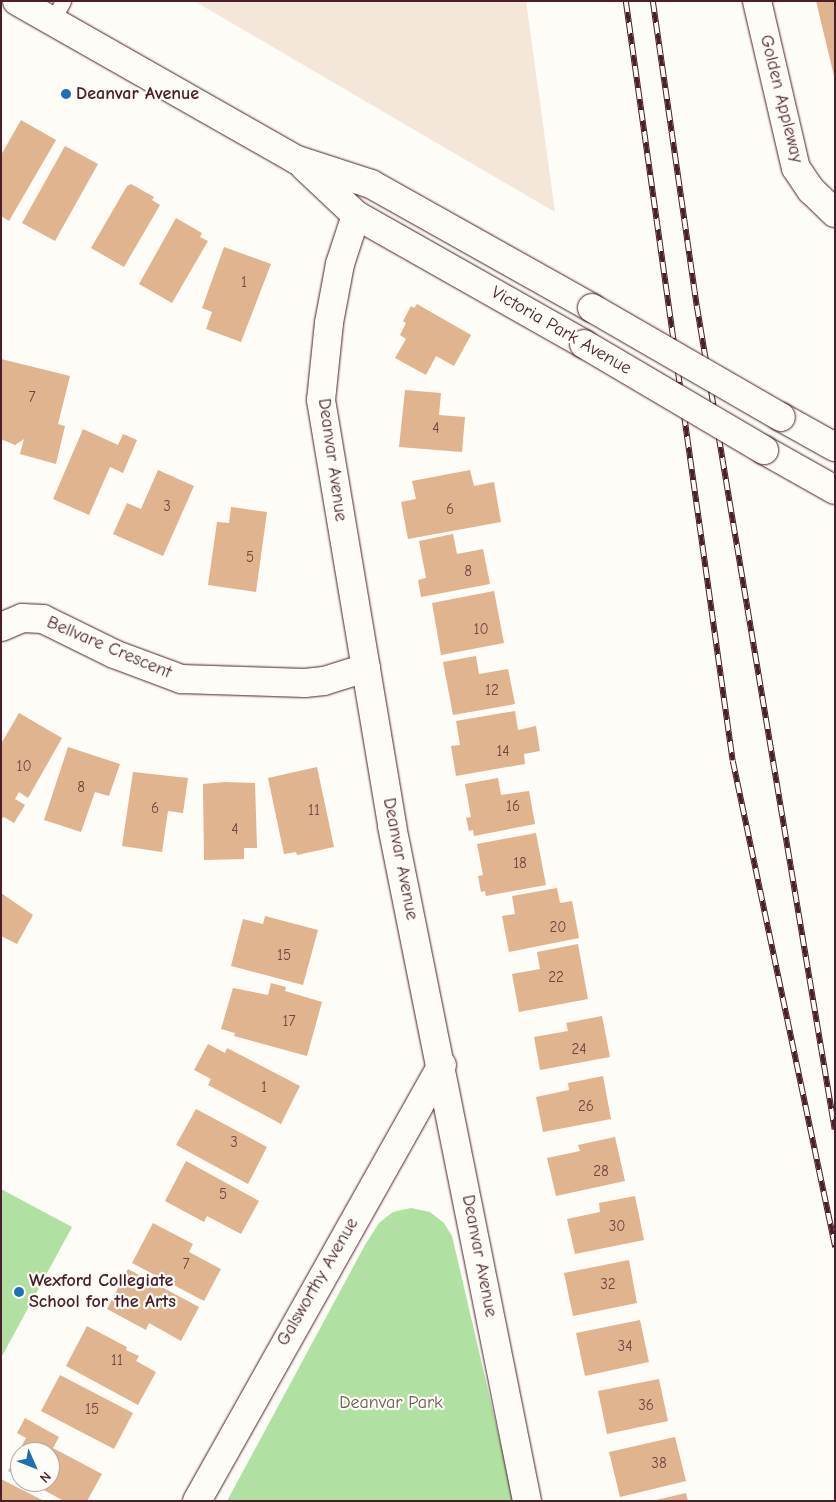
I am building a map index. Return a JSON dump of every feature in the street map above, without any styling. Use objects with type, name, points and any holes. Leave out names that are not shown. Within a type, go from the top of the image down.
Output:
[{"type":"street","name":"Victoria Park Avenue","points":[[17,1],[58,11],[297,160],[356,215],[584,344],[835,490]]},
{"type":"street","name":"Golden Appleway","points":[[757,1],[796,168],[811,190],[835,212]]},
{"type":"street","name":"Victoria Park Avenue","points":[[297,160],[371,184],[835,447]]},
{"type":"street","name":"Deanvar Avenue","points":[[356,215],[340,264],[329,323],[321,400],[392,826],[442,1065],[527,1501]]},
{"type":"street","name":"Bellvare Crescent","points":[[1,627],[22,618],[43,619],[114,654],[181,679],[305,683],[366,668]]},
{"type":"street","name":"Galsworthy Avenue","points":[[197,1501],[442,1065]]},
{"type":"shaded area","points":[[194,1],[526,1],[555,212]]},
{"type":"green space","name":"Wexford Collegiate School for the Arts","points":[[1,1189],[72,1227],[1,1358]]},
{"type":"green space","name":"Deanvar Park","points":[[411,1208],[430,1212],[444,1223],[452,1236],[514,1501],[227,1501],[365,1245],[379,1223],[393,1212]]},
{"type":"building","points":[[816,1],[835,1],[835,76],[834,76]]},
{"type":"building","points":[[21,120],[56,140],[9,221],[1,216],[1,155]]},
{"type":"building","points":[[65,146],[98,164],[55,241],[22,223]]},
{"type":"building","points":[[131,184],[154,197],[152,200],[160,205],[124,267],[91,248],[127,186]]},
{"type":"building","points":[[176,218],[202,233],[200,237],[208,241],[172,303],[139,284]]},
{"type":"building","points":[[224,247],[271,264],[241,342],[206,329],[212,312],[202,308]]},
{"type":"building","points":[[417,304],[471,335],[454,366],[436,356],[426,375],[395,358],[406,339],[400,335],[406,323],[403,321],[411,306],[414,308]]},
{"type":"building","points":[[1,359],[70,376],[58,424],[65,426],[56,464],[20,454],[24,439],[15,445],[1,439]]},
{"type":"building","points":[[405,390],[441,393],[439,415],[465,417],[462,452],[399,447]]},
{"type":"building","points":[[83,429],[118,445],[123,434],[137,440],[123,473],[110,467],[89,515],[53,499]]},
{"type":"building","points":[[158,470],[194,486],[163,556],[113,534],[127,503],[141,509]]},
{"type":"building","points":[[470,470],[474,486],[494,482],[501,522],[408,539],[401,502],[416,499],[412,481]]},
{"type":"building","points":[[231,507],[267,512],[256,592],[208,585],[217,522],[229,523]]},
{"type":"building","points":[[453,534],[457,554],[483,549],[490,584],[421,597],[418,580],[426,578],[419,541]]},
{"type":"building","points":[[494,591],[504,643],[441,655],[432,603]]},
{"type":"building","points":[[476,656],[479,674],[508,669],[515,704],[453,715],[443,662]]},
{"type":"building","points":[[515,711],[518,730],[536,726],[540,751],[524,754],[525,764],[456,776],[451,746],[460,745],[456,721]]},
{"type":"building","points":[[19,713],[62,738],[28,798],[19,792],[15,799],[25,805],[14,823],[4,817],[1,819],[1,744]]},
{"type":"building","points":[[68,747],[120,764],[109,796],[95,792],[81,832],[44,820]]},
{"type":"building","points":[[317,767],[334,847],[297,855],[296,852],[284,854],[268,778]]},
{"type":"building","points":[[133,772],[188,778],[183,813],[168,811],[162,852],[122,846]]},
{"type":"building","points":[[498,778],[501,795],[529,791],[535,824],[474,836],[473,830],[469,831],[466,818],[471,817],[465,784]]},
{"type":"building","points":[[225,782],[255,783],[257,848],[244,848],[244,859],[204,860],[203,784]]},
{"type":"building","points":[[536,833],[546,885],[486,896],[485,891],[481,892],[478,876],[483,875],[477,844]]},
{"type":"building","points":[[557,888],[560,903],[572,901],[579,938],[509,952],[502,916],[515,914],[512,896]]},
{"type":"building","points":[[1,893],[33,915],[17,944],[1,936]]},
{"type":"building","points":[[265,916],[318,930],[303,985],[231,966],[243,919],[263,924]]},
{"type":"building","points":[[578,944],[588,999],[519,1012],[512,974],[540,969],[537,952]]},
{"type":"building","points":[[271,983],[286,987],[285,991],[322,1002],[307,1056],[234,1036],[235,1033],[221,1029],[233,988],[268,995]]},
{"type":"building","points":[[602,1016],[610,1057],[540,1070],[534,1037],[568,1031],[566,1023]]},
{"type":"building","points":[[208,1044],[225,1053],[227,1048],[300,1086],[281,1124],[208,1085],[211,1079],[194,1070]]},
{"type":"building","points":[[603,1076],[611,1119],[543,1132],[536,1097],[569,1090],[568,1083]]},
{"type":"building","points":[[196,1109],[267,1147],[248,1184],[176,1145]]},
{"type":"building","points":[[615,1137],[625,1181],[556,1196],[547,1158],[580,1151],[578,1145]]},
{"type":"building","points":[[186,1161],[259,1201],[241,1234],[207,1216],[204,1222],[165,1201]]},
{"type":"building","points":[[635,1196],[644,1240],[575,1254],[567,1219],[600,1212],[599,1203]]},
{"type":"building","points":[[153,1223],[193,1244],[189,1252],[221,1269],[204,1301],[132,1263]]},
{"type":"building","points":[[629,1260],[637,1303],[573,1316],[564,1273]]},
{"type":"building","points":[[128,1269],[199,1307],[181,1341],[149,1323],[146,1330],[107,1309]]},
{"type":"building","points":[[640,1320],[649,1362],[585,1376],[576,1333]]},
{"type":"building","points":[[87,1326],[127,1347],[126,1350],[139,1356],[136,1361],[156,1372],[138,1405],[66,1366]]},
{"type":"building","points":[[60,1375],[133,1413],[114,1449],[41,1411]]},
{"type":"building","points":[[659,1379],[668,1421],[607,1434],[598,1391]]},
{"type":"building","points":[[25,1418],[59,1437],[56,1442],[24,1442],[26,1438],[17,1433]]},
{"type":"building","points":[[675,1437],[686,1481],[620,1497],[609,1452]]},
{"type":"building","points":[[60,1452],[102,1474],[87,1501],[64,1501],[47,1492],[60,1492]]},
{"type":"building","points":[[1,1479],[10,1484],[10,1492],[26,1492],[44,1501],[1,1501]]},
{"type":"building","points":[[686,1493],[688,1501],[656,1501],[656,1500]]},
{"type":"railway","points":[[626,1],[733,761],[835,1247]]},
{"type":"railway","points":[[653,1],[697,306],[835,1130]]},
{"type":"place","name":"Deanvar Avenue","points":[[66,94]]},
{"type":"place","name":"Wexford Collegiate School for the Arts","points":[[19,1292]]}]
